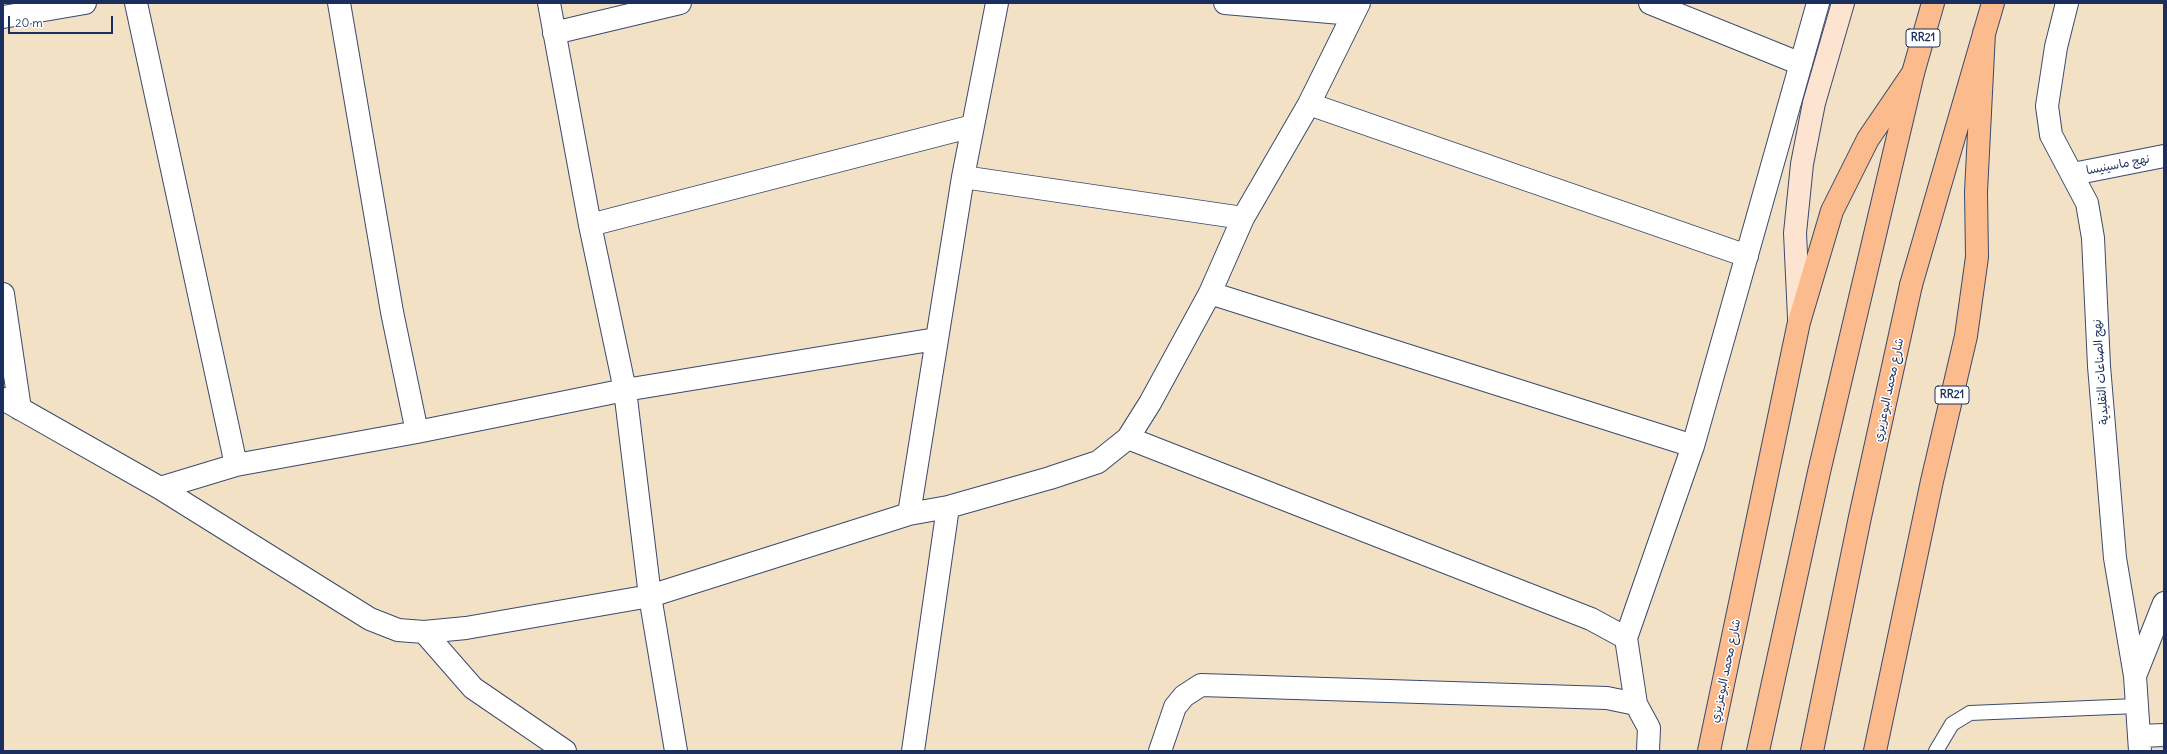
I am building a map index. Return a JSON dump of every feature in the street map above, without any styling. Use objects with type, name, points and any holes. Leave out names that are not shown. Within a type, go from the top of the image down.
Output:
[{"type":"highway","name":"شارع محمد البوعزيزي","points":[[1758,751],[1823,457],[1913,73],[1933,3]]},
{"type":"highway","name":"شارع محمد البوعزيزي","points":[[1812,751],[1860,516],[1884,416],[1911,285],[1993,3]]},
{"type":"highway","name":"شارع محمد البوعزيزي","points":[[1875,751],[1932,481],[1966,336],[1977,257],[1976,192],[1984,33]]},
{"type":"highway","name":"شارع محمد البوعزيزي","points":[[1709,751],[1799,322],[1832,211],[1868,139],[1913,73]]},
{"type":"main road","points":[[1799,322],[1795,233],[1802,164],[1814,103],[1843,3]]},
{"type":"street","points":[[3,17],[84,3]]},
{"type":"street","points":[[136,3],[236,465]]},
{"type":"street","points":[[339,3],[392,312],[417,432]]},
{"type":"street","points":[[549,3],[590,225],[626,390],[650,596],[676,751]]},
{"type":"street","points":[[554,33],[680,3]]},
{"type":"street","points":[[909,514],[936,339],[964,176],[997,3]]},
{"type":"street","points":[[3,294],[12,404],[160,488],[370,619],[398,630],[424,632],[466,628],[650,596],[909,514],[948,506],[1050,478],[1098,462],[1128,438],[1150,403],[1210,293],[1243,218],[1309,104],[1356,9],[1225,3]]},
{"type":"street","points":[[1650,3],[1801,64]]},
{"type":"street","points":[[1648,751],[1648,728],[1636,704],[1626,638],[1693,446],[1818,3]]},
{"type":"street","name":"نهج الصناعات التقليدية","points":[[2067,3],[2056,47],[2047,106],[2051,135],[2087,203],[2093,238],[2099,366],[2115,558],[2135,676],[2140,744]]},
{"type":"street","points":[[1309,104],[1747,256]]},
{"type":"street","points":[[590,225],[973,126]]},
{"type":"street","name":"نهج ماسينيسا","points":[[2073,174],[2164,156]]},
{"type":"street","points":[[964,176],[1243,218]]},
{"type":"street","points":[[1210,293],[1693,446]]},
{"type":"street","points":[[160,488],[236,465],[417,432],[626,390],[936,339]]},
{"type":"street","points":[[1128,438],[1591,619],[1626,638]]},
{"type":"street","points":[[913,751],[948,506]]},
{"type":"street","points":[[2135,676],[2164,603]]},
{"type":"street","points":[[424,632],[473,688],[565,751]]},
{"type":"street","points":[[1160,751],[1175,707],[1184,696],[1201,685],[1607,698],[1636,704]]},
{"type":"street","points":[[2140,744],[2164,735]]},
{"type":"lane","points":[[1936,751],[1952,724],[1970,713],[2138,706]]}]
